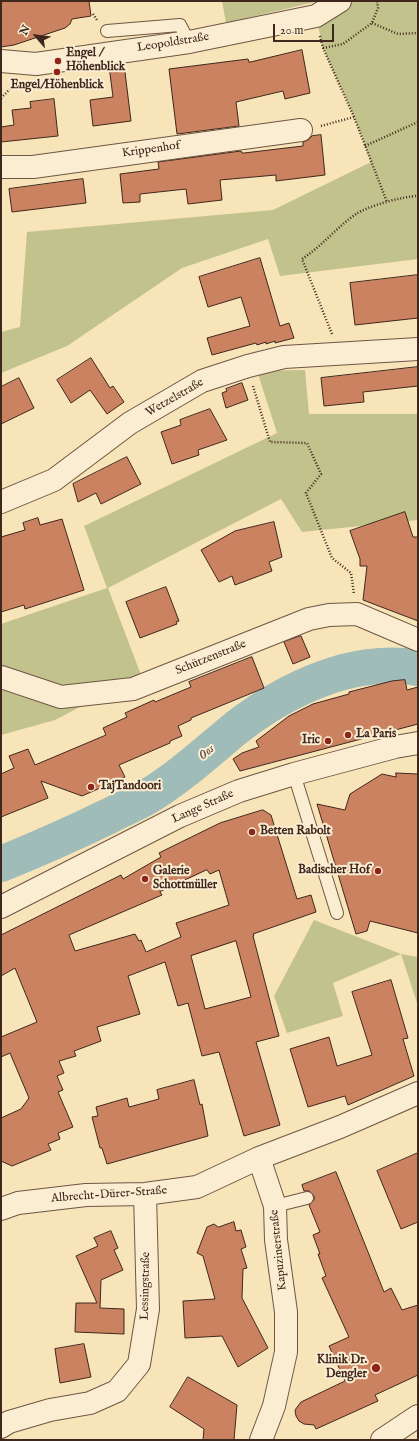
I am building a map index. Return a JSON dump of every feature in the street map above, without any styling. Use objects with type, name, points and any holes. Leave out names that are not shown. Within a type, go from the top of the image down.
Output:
[{"type":"street","name":"Leopoldstraße","points":[[1,61],[36,64],[189,42],[316,16],[340,1]]},
{"type":"street","name":"Krippenhof","points":[[1,167],[33,167],[301,130]]},
{"type":"street","name":"Wetzelstraße","points":[[1,502],[54,480],[130,423],[202,381],[248,366],[284,357],[418,349]]},
{"type":"street","name":"Schützenstraße","points":[[1,677],[61,697],[133,689],[309,619],[329,615],[357,614],[418,640]]},
{"type":"street","name":"Lange Straße","points":[[1,907],[180,816],[239,791],[294,774],[395,747],[418,743]]},
{"type":"street","points":[[259,1158],[342,1131],[418,1093]]},
{"type":"street","name":"Albrecht-Dürer-Straße","points":[[1,1209],[18,1203],[86,1195],[145,1194],[197,1186],[259,1158]]},
{"type":"street","name":"Kapuzinerstraße","points":[[259,1158],[275,1206],[276,1240],[286,1312],[286,1352],[274,1406],[260,1440]]},
{"type":"street","name":"Lessingstraße","points":[[1,1427],[9,1422],[50,1410],[90,1403],[117,1391],[139,1364],[148,1309],[145,1194]]},
{"type":"street","points":[[382,1440],[418,1416]]},
{"type":"lane","points":[[107,31],[180,25],[189,42]]},
{"type":"lane","points":[[294,774],[337,913]]},
{"type":"lane","points":[[275,1206],[306,1198]]},
{"type":"path","points":[[323,48],[343,44],[372,23],[378,8],[377,1]]},
{"type":"path","points":[[372,23],[398,34],[418,32]]},
{"type":"path","points":[[319,32],[323,48],[354,117],[387,202]]},
{"type":"path","points":[[337,122],[354,117]]},
{"type":"path","points":[[366,146],[418,122]]},
{"type":"path","points":[[320,355],[314,341],[332,334],[302,258],[314,251],[357,213],[387,202],[410,196],[418,196]]},
{"type":"path","points":[[248,366],[270,442],[307,443],[321,474],[306,493],[332,558],[351,573],[357,614]]},
{"type":"green space","points":[[222,1],[319,1],[226,23]]},
{"type":"green space","points":[[340,1],[418,1],[418,259],[280,276],[268,239],[182,268],[67,346],[1,373],[1,332],[20,327],[27,232],[273,210],[371,162],[354,117],[323,48],[316,16]]},
{"type":"green space","points":[[305,370],[309,414],[418,414],[418,520],[302,532],[281,499],[108,588],[141,675],[55,720],[1,735],[1,624],[107,588],[84,526],[277,433],[257,371]]},
{"type":"green space","points":[[314,920],[401,954],[333,983],[343,1016],[287,1033],[274,996]]},
{"type":"green space","points":[[401,954],[418,957],[418,1006]]},
{"type":"building","points":[[1,1],[89,1],[91,16],[72,19],[70,24],[65,28],[14,45],[1,47]]},
{"type":"building","points":[[302,50],[310,93],[285,99],[283,91],[236,102],[239,126],[177,134],[169,69],[248,59],[249,62]]},
{"type":"building","points":[[124,64],[131,121],[93,126],[90,100],[113,97],[109,66]]},
{"type":"building","points":[[54,99],[58,136],[1,142],[1,127],[14,125],[12,110],[31,108],[30,102]]},
{"type":"building","points":[[321,135],[325,175],[276,181],[276,175],[220,180],[222,200],[188,204],[186,189],[140,194],[140,202],[123,203],[120,174],[159,169],[158,162],[241,151],[244,153],[303,146],[303,142],[312,136]]},
{"type":"building","points":[[83,179],[86,203],[12,212],[9,189]]},
{"type":"building","points":[[260,258],[280,326],[289,323],[294,338],[275,343],[275,341],[257,345],[256,343],[212,355],[207,338],[250,326],[241,297],[208,307],[199,277]]},
{"type":"building","points":[[418,275],[418,318],[355,325],[350,283]]},
{"type":"building","points":[[91,358],[110,388],[113,386],[124,402],[107,414],[90,390],[71,403],[57,380]]},
{"type":"building","points":[[418,367],[418,386],[363,392],[364,402],[324,406],[321,378]]},
{"type":"building","points":[[19,378],[34,408],[1,424],[1,387]]},
{"type":"building","points":[[242,383],[248,400],[226,408],[222,393],[227,391],[226,389]]},
{"type":"building","points":[[210,409],[227,440],[198,450],[199,455],[172,464],[161,432],[181,425],[180,420]]},
{"type":"building","points":[[127,457],[141,484],[101,504],[96,493],[78,502],[73,484]]},
{"type":"building","points":[[405,512],[413,537],[418,537],[418,621],[363,600],[367,566],[360,566],[360,559],[350,531]]},
{"type":"building","points":[[38,518],[40,525],[62,519],[84,590],[25,609],[24,605],[1,612],[1,537],[25,530],[23,523]]},
{"type":"building","points":[[274,522],[282,557],[269,562],[272,571],[235,585],[232,576],[219,582],[201,550],[235,531]]},
{"type":"building","points":[[166,587],[179,621],[176,622],[177,624],[140,638],[126,602]]},
{"type":"building","points":[[301,636],[310,657],[293,664],[284,642]]},
{"type":"building","points":[[252,657],[264,688],[191,718],[191,720],[178,726],[182,736],[170,741],[170,743],[119,765],[125,777],[82,796],[41,781],[48,798],[1,817],[1,774],[14,768],[9,756],[28,749],[35,765],[106,735],[103,728],[127,717],[125,713],[154,700],[155,702],[191,687],[189,682]]},
{"type":"building","points":[[405,680],[407,690],[418,687],[418,724],[240,771],[233,759],[242,753],[259,747],[256,741],[289,716],[313,704],[349,694],[349,692],[392,681]]},
{"type":"building","name":"Badischer Hof","points":[[396,773],[418,774],[418,933],[370,921],[367,931],[356,934],[317,804],[345,810],[350,794],[382,774],[396,777]]},
{"type":"building","points":[[263,810],[271,815],[297,899],[311,895],[316,912],[253,934],[279,1036],[256,1042],[280,1125],[244,1136],[219,1052],[202,1056],[188,1003],[178,1006],[165,962],[128,976],[140,1014],[97,1027],[101,1041],[74,1051],[76,1056],[59,1061],[64,1073],[57,1076],[63,1090],[58,1092],[73,1127],[58,1133],[60,1139],[48,1144],[51,1150],[12,1166],[1,1161],[1,1118],[21,1109],[29,1098],[10,1053],[1,1057],[1,1037],[37,1022],[15,968],[1,976],[1,935],[121,875],[123,879],[161,857],[159,853],[220,823]],"holes":[[[207,870],[210,874],[219,870],[229,905],[176,923],[181,937],[146,952],[141,940],[139,941],[135,934],[75,951],[69,935],[162,895],[160,892]],[[236,941],[251,997],[205,1009],[191,956]]]},
{"type":"building","points":[[391,980],[408,1038],[403,1039],[414,1076],[348,1105],[345,1096],[308,1107],[290,1049],[329,1037],[337,1066],[372,1055],[352,992]]},
{"type":"building","points":[[194,1080],[200,1105],[202,1104],[208,1136],[107,1164],[102,1148],[100,1148],[92,1117],[98,1116],[96,1107],[127,1098],[129,1107],[159,1099],[157,1090]]},
{"type":"building","points":[[418,1153],[418,1222],[401,1229],[377,1171]]},
{"type":"building","points":[[336,1172],[384,1292],[391,1288],[402,1310],[418,1305],[418,1375],[375,1395],[378,1401],[316,1429],[314,1425],[304,1424],[299,1421],[295,1410],[301,1402],[345,1381],[329,1346],[349,1337],[322,1278],[326,1276],[313,1235],[320,1232],[309,1205],[314,1200],[314,1196],[309,1191],[304,1191],[302,1185]]},
{"type":"building","points":[[234,1222],[236,1231],[241,1230],[246,1247],[241,1249],[247,1268],[243,1269],[242,1298],[268,1348],[238,1367],[222,1336],[185,1338],[183,1301],[215,1299],[203,1256],[197,1253],[207,1227],[214,1224],[218,1227]]},
{"type":"building","points":[[111,1231],[118,1248],[114,1250],[123,1270],[101,1280],[100,1308],[124,1309],[124,1334],[75,1332],[76,1303],[97,1303],[76,1256],[98,1246],[94,1238]]},
{"type":"building","points":[[84,1344],[91,1377],[60,1383],[55,1349]]},
{"type":"building","points":[[188,1377],[237,1405],[234,1440],[203,1440],[204,1429],[170,1407]]},
{"type":"waterway","name":"Oos","points":[[1,864],[69,835],[147,797],[182,773],[248,719],[274,702],[300,688],[343,672],[361,668],[390,665],[418,668]]},
{"type":"place","name":"Engel / Höhenblick","points":[[58,61]]},
{"type":"place","name":"Engel/Höhenblick","points":[[57,72]]},
{"type":"place","name":"La Paris","points":[[348,735]]},
{"type":"place","name":"Iric","points":[[328,741]]},
{"type":"place","name":"TajTandoori","points":[[91,787]]},
{"type":"place","name":"Betten Rabolt","points":[[252,832]]},
{"type":"place","name":"Badischer Hof","points":[[378,871]]},
{"type":"place","name":"Galerie Schottmüller","points":[[145,879]]},
{"type":"place","name":"Klinik Dr. Dengler","points":[[376,1368]]}]
